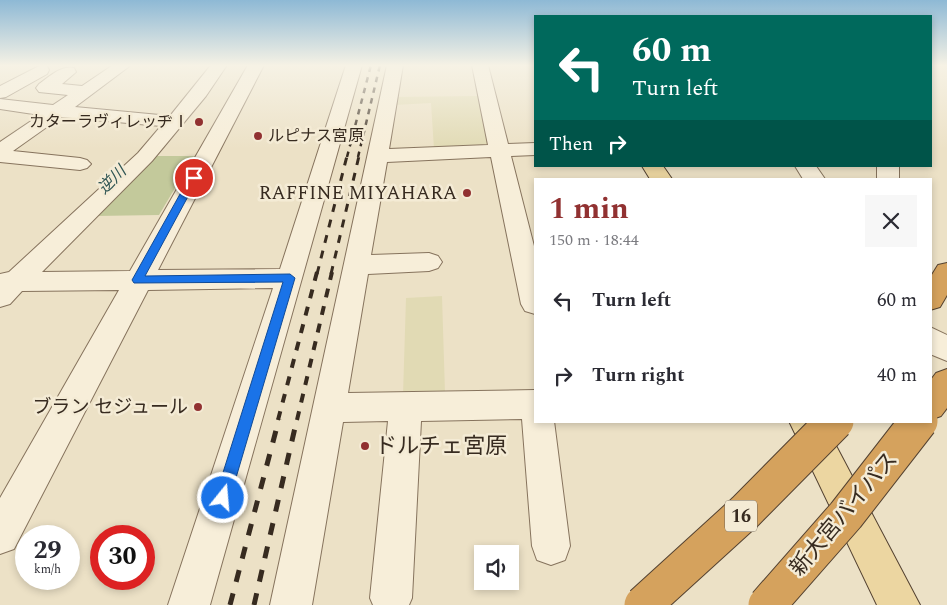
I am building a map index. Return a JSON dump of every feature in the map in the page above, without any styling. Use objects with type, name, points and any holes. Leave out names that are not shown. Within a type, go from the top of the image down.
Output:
[{"type":"highway","points":[[932,297],[947,272]]},
{"type":"highway","points":[[932,403],[947,382]]},
{"type":"highway","name":"16","points":[[643,605],[745,512],[833,423]]},
{"type":"highway","name":"新大宮バイパス","points":[[767,605],[809,560],[872,484],[918,423]]},
{"type":"main road","points":[[653,167],[660,178]]},
{"type":"main road","points":[[806,423],[899,605]]},
{"type":"street","points":[[0,152],[83,93]]},
{"type":"street","points":[[5,286],[145,157],[199,93]]},
{"type":"street","points":[[0,535],[241,93]]},
{"type":"street","points":[[189,605],[346,93]]},
{"type":"street","points":[[291,605],[390,93]]},
{"type":"street","points":[[487,93],[534,300]]},
{"type":"street","points":[[0,104],[163,120]]},
{"type":"street","points":[[378,156],[534,149]]},
{"type":"street","points":[[0,156],[80,164]]},
{"type":"street","points":[[806,167],[813,178]]},
{"type":"street","points":[[357,265],[429,262]]},
{"type":"street","points":[[5,286],[138,280],[290,278]]},
{"type":"street","points":[[932,341],[947,349]]},
{"type":"street","points":[[329,408],[534,405]]},
{"type":"street","points":[[391,598],[406,407]]},
{"type":"street","points":[[536,423],[551,546]]},
{"type":"shaded area","points":[[478,96],[489,143],[484,147],[434,149],[431,103],[394,105],[395,97]]},
{"type":"shaded area","points":[[442,296],[445,393],[403,395],[406,298]]},
{"type":"green space","points":[[151,156],[194,156],[159,215],[95,216]]},
{"type":"railway","points":[[347,157],[364,93]]},
{"type":"railway","points":[[358,157],[373,93]]},
{"type":"railway","points":[[317,274],[347,156]]},
{"type":"railway","points":[[331,274],[359,156]]},
{"type":"railway","points":[[278,420],[317,272]]},
{"type":"railway","points":[[297,420],[332,272]]},
{"type":"railway","points":[[230,605],[279,419]]},
{"type":"railway","points":[[254,605],[297,419]]},
{"type":"place","name":"カターラヴィレッヂⅠ","points":[[199,122]]},
{"type":"place","name":"ルピナス宮原","points":[[258,136]]},
{"type":"place","name":"RAFFINE MIYAHARA","points":[[467,193]]},
{"type":"place","name":"ブラン セジュール","points":[[198,407]]},
{"type":"place","name":"ドルチェ宮原","points":[[365,446]]},
{"type":"route","points":[[194,178],[138,280],[290,278],[223,498]]},
{"type":"water label","name":"逆川","points":[[112,180]]}]
